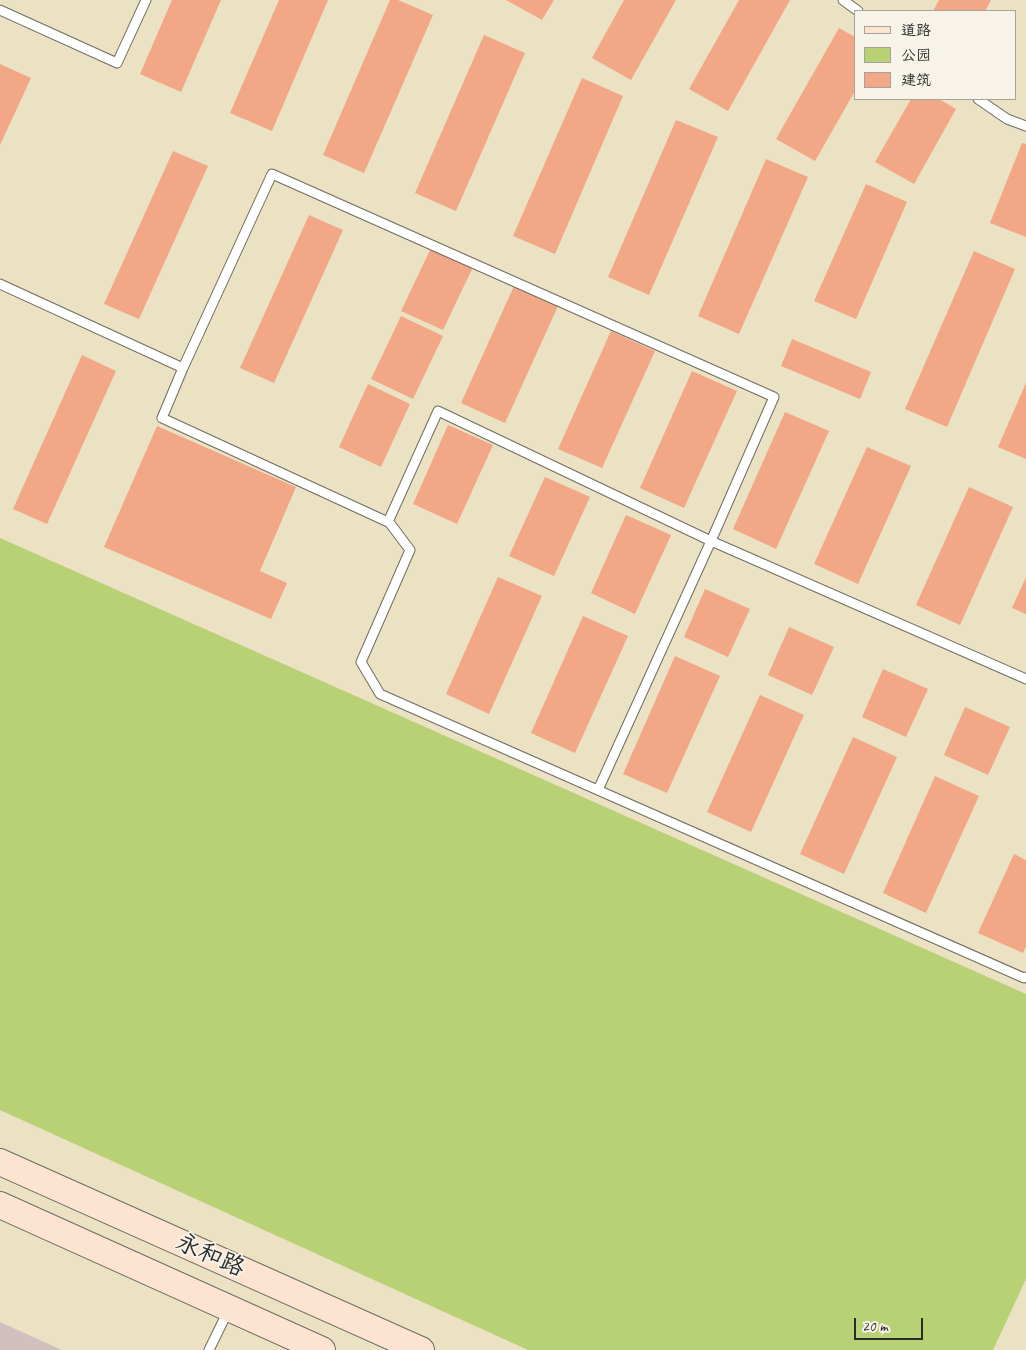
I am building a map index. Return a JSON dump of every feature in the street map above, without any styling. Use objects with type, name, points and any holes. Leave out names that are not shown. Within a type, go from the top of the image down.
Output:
[{"type":"main road","name":"永和路","points":[[0,1162],[421,1350]]},
{"type":"main road","name":"永和路","points":[[0,1205],[322,1350]]},
{"type":"lane","points":[[0,10],[117,63],[146,0]]},
{"type":"lane","points":[[843,0],[857,10]]},
{"type":"lane","points":[[979,100],[1007,119],[1026,126]]},
{"type":"lane","points":[[598,790],[774,397],[272,174],[162,418],[389,522],[410,550],[361,662],[380,694],[1015,974],[1026,977]]},
{"type":"lane","points":[[0,284],[183,368]]},
{"type":"lane","points":[[389,522],[438,411],[711,541],[1026,679]]},
{"type":"lane","points":[[209,1350],[229,1308]]},
{"type":"shaded area","points":[[0,1322],[62,1350],[0,1350]]},
{"type":"green space","points":[[0,538],[1026,994],[1026,1279],[993,1350],[528,1350],[0,1110]]},
{"type":"building","points":[[172,0],[221,0],[181,92],[140,74]]},
{"type":"building","points":[[279,0],[328,0],[272,131],[230,113]]},
{"type":"building","points":[[390,0],[398,0],[433,15],[364,173],[323,155]]},
{"type":"building","points":[[506,0],[554,0],[542,20]]},
{"type":"building","points":[[624,0],[676,0],[631,80],[592,58]]},
{"type":"building","points":[[739,0],[790,0],[728,111],[689,89]]},
{"type":"building","points":[[939,0],[991,0],[986,10],[934,10]]},
{"type":"building","points":[[839,28],[854,36],[854,93],[815,161],[776,139]]},
{"type":"building","points":[[484,35],[525,53],[456,211],[415,193]]},
{"type":"building","points":[[0,64],[31,78],[0,145]]},
{"type":"building","points":[[582,78],[623,96],[555,254],[513,236]]},
{"type":"building","points":[[910,100],[941,100],[956,109],[914,184],[875,162]]},
{"type":"building","points":[[676,120],[718,137],[649,295],[608,277]]},
{"type":"building","points":[[1022,143],[1026,144],[1026,237],[990,223]]},
{"type":"building","points":[[173,151],[208,166],[139,319],[104,304]]},
{"type":"building","points":[[766,159],[808,177],[739,334],[698,316]]},
{"type":"building","points":[[866,184],[907,202],[856,319],[814,301]]},
{"type":"building","points":[[309,215],[343,230],[274,383],[240,368]]},
{"type":"building","points":[[431,248],[473,267],[443,330],[401,311]]},
{"type":"building","points":[[974,251],[1015,269],[947,427],[905,409]]},
{"type":"building","points":[[514,286],[558,306],[505,423],[461,403]]},
{"type":"building","points":[[401,316],[443,336],[413,399],[371,379]]},
{"type":"building","points":[[611,331],[655,351],[602,468],[558,449]]},
{"type":"building","points":[[792,339],[871,372],[860,399],[781,366]]},
{"type":"building","points":[[82,355],[116,371],[47,524],[13,509]]},
{"type":"building","points":[[692,371],[737,391],[684,508],[640,488]]},
{"type":"building","points":[[1026,383],[1026,459],[998,447]]},
{"type":"building","points":[[368,384],[410,404],[381,467],[339,447]]},
{"type":"building","points":[[785,412],[829,431],[776,549],[733,529]]},
{"type":"building","points":[[448,425],[493,445],[457,524],[413,504]]},
{"type":"building","points":[[157,426],[296,487],[260,571],[287,583],[271,619],[104,547]]},
{"type":"building","points":[[867,447],[911,466],[858,584],[814,564]]},
{"type":"building","points":[[545,477],[590,497],[554,576],[509,556]]},
{"type":"building","points":[[969,487],[1013,507],[960,625],[916,605]]},
{"type":"building","points":[[626,515],[671,535],[635,614],[591,593]]},
{"type":"building","points":[[498,577],[542,596],[489,714],[446,694]]},
{"type":"building","points":[[1026,577],[1026,614],[1012,608]]},
{"type":"building","points":[[705,589],[750,609],[728,657],[684,637]]},
{"type":"building","points":[[583,616],[628,636],[575,753],[531,733]]},
{"type":"building","points":[[789,627],[834,647],[812,695],[768,675]]},
{"type":"building","points":[[675,656],[720,676],[667,793],[623,774]]},
{"type":"building","points":[[883,669],[928,689],[906,737],[862,717]]},
{"type":"building","points":[[760,695],[804,715],[751,832],[707,812]]},
{"type":"building","points":[[965,707],[1010,727],[988,775],[944,755]]},
{"type":"building","points":[[853,737],[897,757],[844,874],[800,854]]},
{"type":"building","points":[[935,776],[979,796],[926,913],[883,893]]},
{"type":"building","points":[[1014,854],[1026,860],[1026,946],[1023,953],[978,933]]}]
